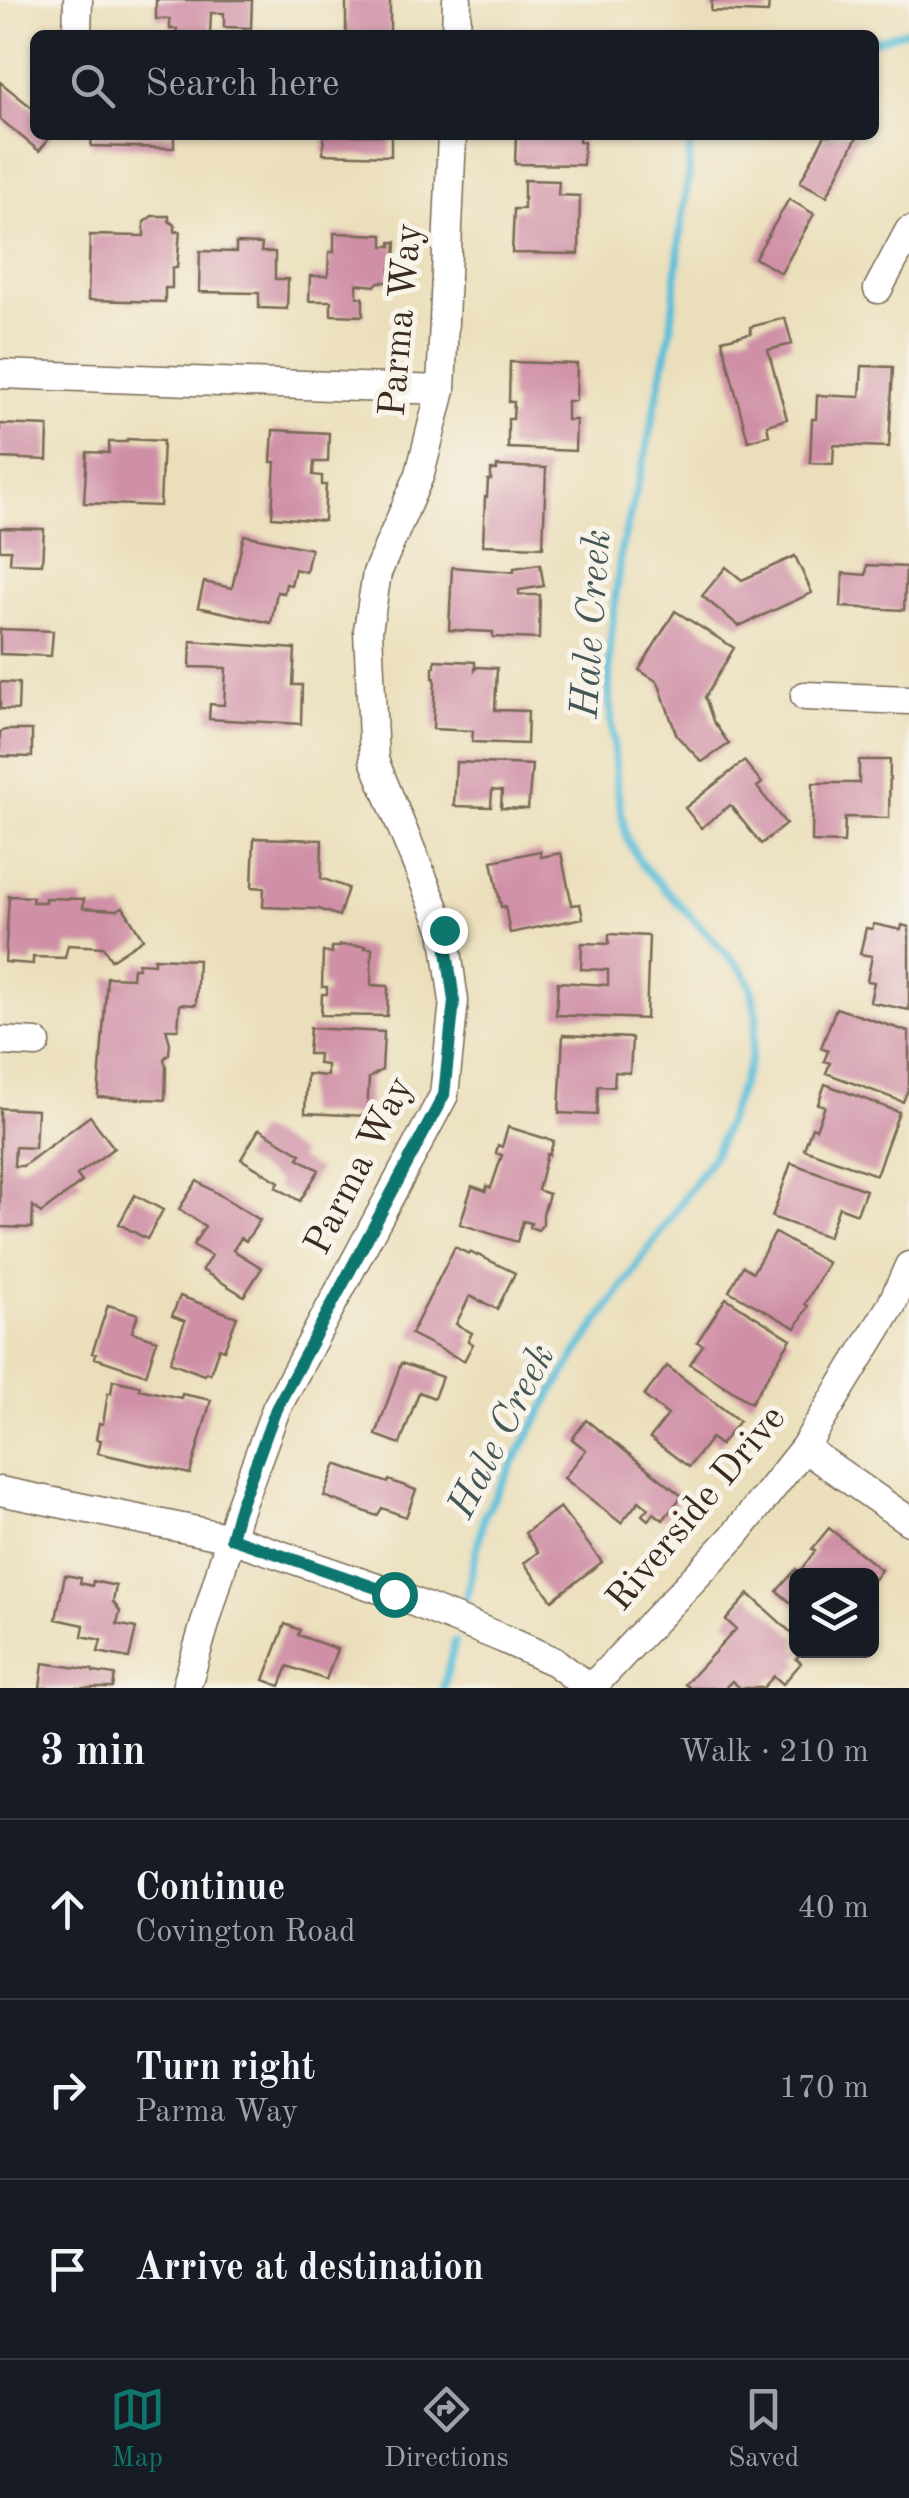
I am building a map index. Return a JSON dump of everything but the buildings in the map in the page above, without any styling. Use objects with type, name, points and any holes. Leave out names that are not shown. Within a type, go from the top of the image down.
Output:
[{"type":"street","points":[[76,30],[78,0]]},
{"type":"street","points":[[456,30],[457,0]]},
{"type":"street","name":"Parma Way","points":[[186,1688],[238,1512],[276,1409],[444,1095],[454,1001],[444,930],[374,760],[368,630],[377,573],[420,474],[442,390],[452,140]]},
{"type":"street","points":[[878,289],[909,231]]},
{"type":"street","points":[[0,374],[442,390]]},
{"type":"street","points":[[805,696],[909,700]]},
{"type":"street","points":[[0,1040],[36,1043]]},
{"type":"street","name":"Riverside Drive","points":[[590,1688],[734,1536],[804,1448],[891,1306],[909,1266]]},
{"type":"street","points":[[804,1448],[909,1521]]},
{"type":"street","points":[[0,1491],[231,1538],[394,1594],[504,1639],[555,1662],[590,1688]]},
{"type":"waterway","name":"Hale Creek","points":[[879,39],[909,30]]},
{"type":"waterway","name":"Hale Creek","points":[[466,1598],[484,1516],[551,1395],[715,1153],[750,1062],[757,1018],[751,986],[743,971],[641,864],[626,837],[617,788],[609,693],[610,645],[621,550],[671,329],[690,140]]},
{"type":"waterway","name":"Hale Creek","points":[[443,1688],[455,1642]]},
{"type":"route","points":[[394,1594],[231,1538],[276,1409],[444,1095],[454,1001],[444,930]]}]
